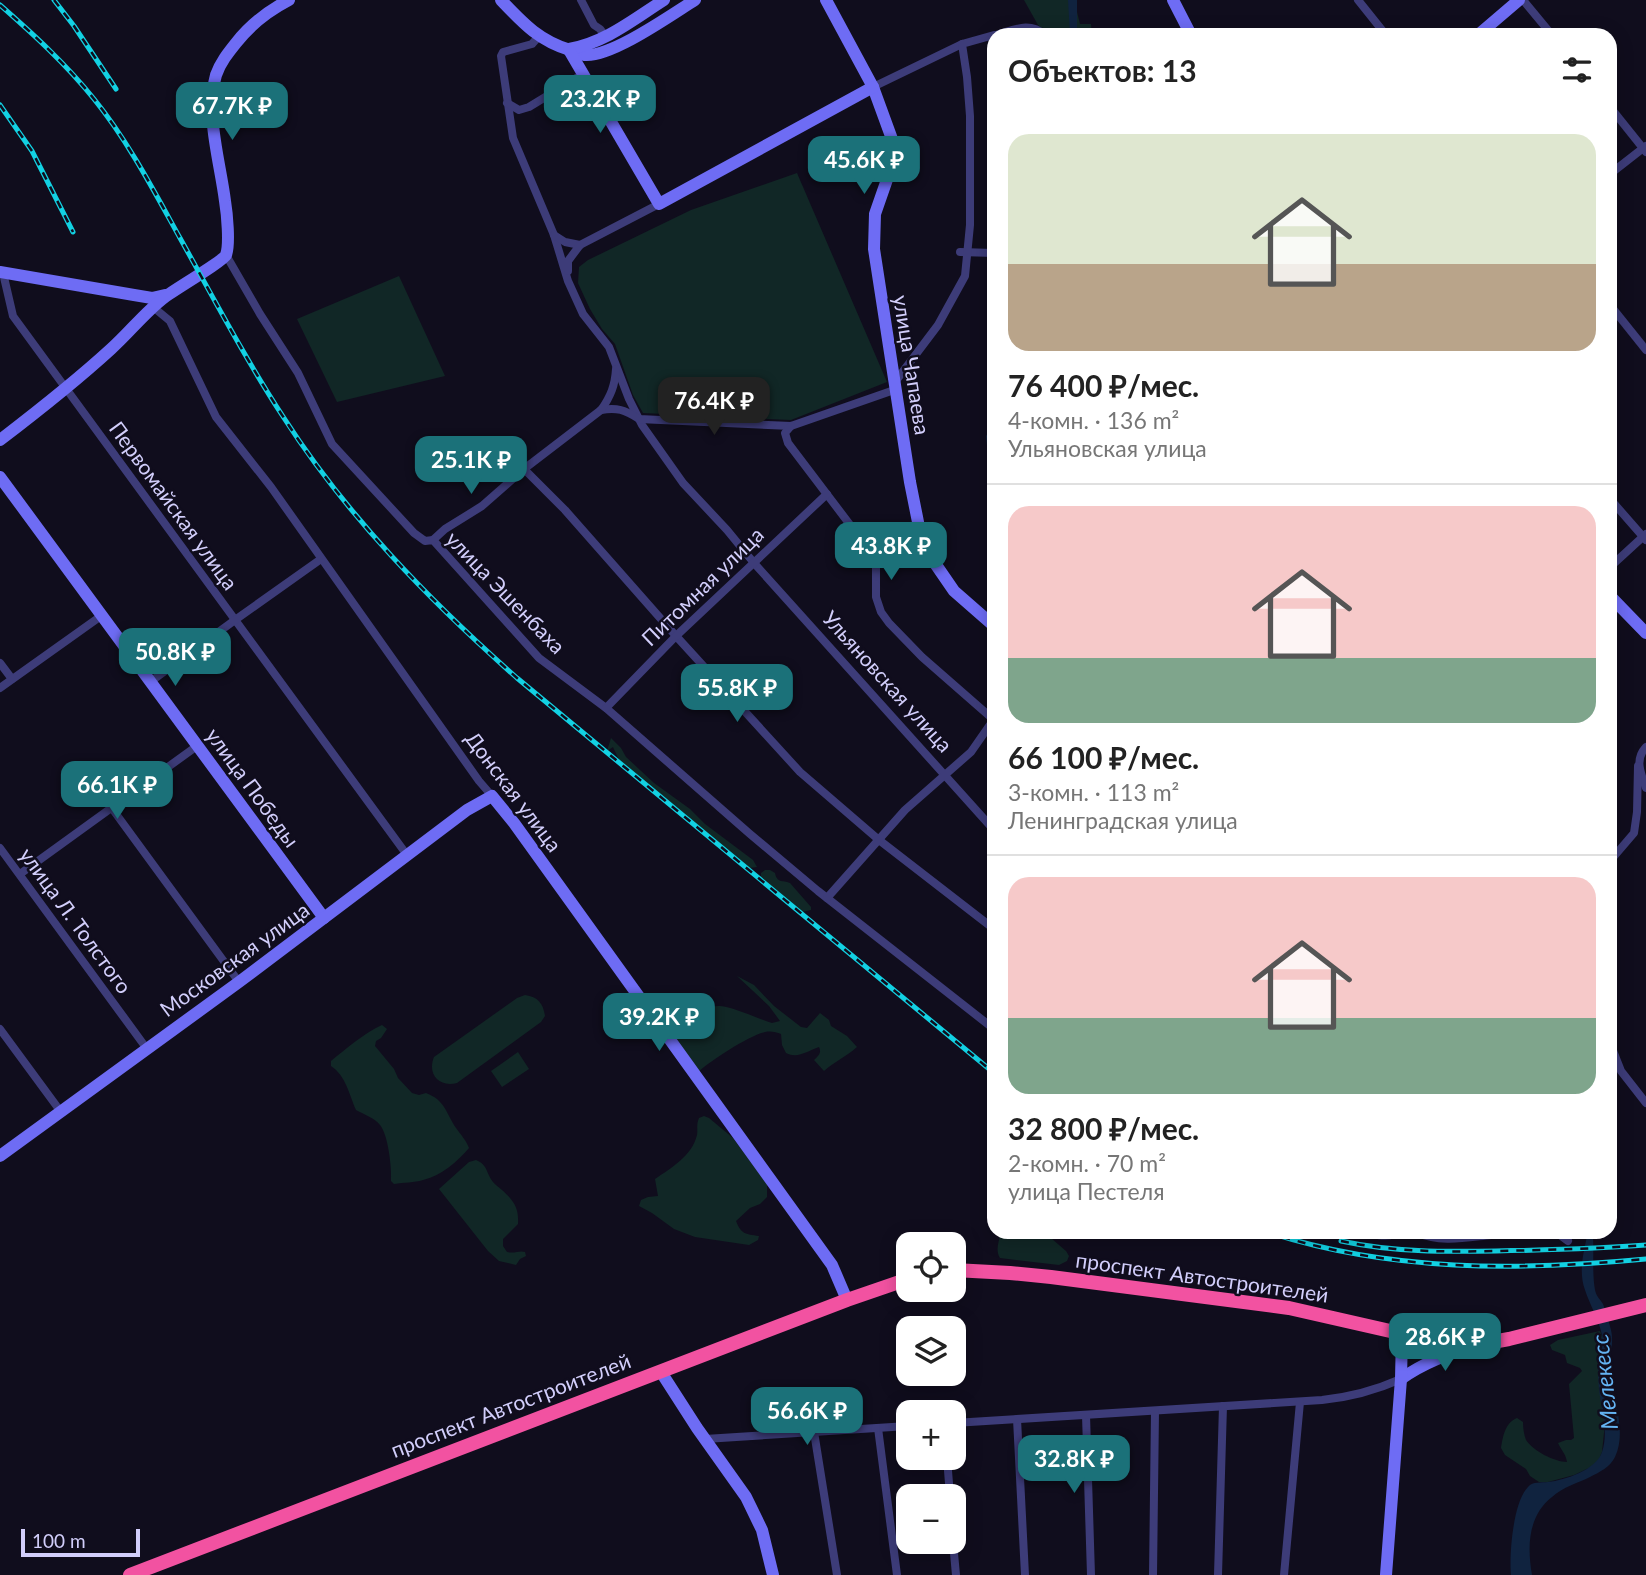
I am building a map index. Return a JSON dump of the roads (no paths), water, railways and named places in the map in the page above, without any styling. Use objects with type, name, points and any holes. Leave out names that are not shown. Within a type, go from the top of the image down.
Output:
[{"type":"highway","name":"проспект Автостроителей","points":[[966,1271],[1051,1277],[1289,1308],[1447,1343],[1476,1345],[1639,1306]]},
{"type":"highway","name":"проспект Автостроителей","points":[[130,1575],[896,1283]]},
{"type":"street","points":[[0,440],[114,347],[153,307],[226,255],[228,229],[213,119],[216,75],[224,59],[250,26],[289,0]]},
{"type":"street","points":[[501,0],[539,36],[554,45],[586,55],[607,50],[637,37],[695,0]]},
{"type":"street","points":[[581,0],[594,25],[606,37]]},
{"type":"street","points":[[569,50],[606,37],[664,0]]},
{"type":"street","name":"улица Чапаева","points":[[826,0],[873,87],[892,139],[891,168],[875,214],[874,249],[920,532],[932,559],[954,592],[987,620]]},
{"type":"street","points":[[1173,0],[1187,28]]},
{"type":"street","points":[[1358,0],[1380,28]]},
{"type":"street","points":[[1487,28],[1521,0],[1546,28]]},
{"type":"street","name":"Ульяновская улица","points":[[539,36],[532,44],[503,52],[501,56],[513,138],[554,235],[568,281],[583,314],[609,347],[639,419],[683,484],[987,822]]},
{"type":"street","points":[[568,281],[568,261],[580,245],[873,87],[962,44],[987,37]]},
{"type":"street","points":[[601,410],[615,407],[639,419],[791,426],[896,386],[938,325],[965,276],[964,253],[970,225],[970,116],[962,44]]},
{"type":"street","points":[[569,50],[659,204]]},
{"type":"street","points":[[510,122],[519,110],[529,107],[583,74]]},
{"type":"street","points":[[507,103],[519,110]]},
{"type":"street","points":[[1617,115],[1645,149],[1617,169]]},
{"type":"street","points":[[554,235],[565,242],[580,245]]},
{"type":"street","points":[[964,253],[987,253]]},
{"type":"street","name":"улица Эшенбаха","points":[[226,255],[298,373],[332,444],[414,534],[425,541],[433,540],[539,658],[606,708],[827,898],[987,1024]]},
{"type":"street","points":[[1,272],[152,298],[169,295]]},
{"type":"street","name":"Первомайская улица","points":[[1,272],[13,316],[407,855]]},
{"type":"street","name":"Донская улица","points":[[153,307],[170,321],[216,417],[271,487],[479,781],[514,823],[832,1265],[847,1300]]},
{"type":"street","points":[[1617,314],[1646,350]]},
{"type":"street","points":[[433,540],[445,529],[482,506],[524,469],[601,410],[615,384],[617,366]]},
{"type":"street","points":[[791,426],[785,433],[788,443],[876,559],[876,597],[889,623],[922,657],[987,714]]},
{"type":"street","points":[[524,469],[565,509],[800,772],[879,840],[987,924]]},
{"type":"street","name":"улица Победы","points":[[0,477],[324,918]]},
{"type":"street","name":"Питомная улица","points":[[606,708],[676,636],[827,494]]},
{"type":"street","points":[[1617,507],[1645,537],[1617,561]]},
{"type":"street","points":[[150,682],[321,559]]},
{"type":"street","points":[[1617,603],[1646,633]]},
{"type":"street","points":[[0,688],[102,616]]},
{"type":"street","points":[[0,663],[12,679]]},
{"type":"street","points":[[827,898],[905,810],[971,752],[987,730]]},
{"type":"street","points":[[20,874],[197,746]]},
{"type":"street","points":[[1617,852],[1634,833],[1638,766],[1641,752],[1646,747]]},
{"type":"street","points":[[1638,766],[1646,788]]},
{"type":"street","name":"Московская улица","points":[[0,1156],[239,982],[467,810],[492,796]]},
{"type":"street","points":[[111,807],[239,982]]},
{"type":"street","name":"улица Л. Толстого","points":[[0,848],[147,1049]]},
{"type":"street","points":[[0,1029],[61,1112]]},
{"type":"street","points":[[1617,1061],[1621,1071],[1646,1103]]},
{"type":"street","points":[[1444,1239],[1466,1239]]},
{"type":"street","points":[[1385,1575],[1401,1379],[1402,1334]]},
{"type":"street","points":[[966,1422],[1350,1397],[1381,1388],[1440,1357],[1476,1345]]},
{"type":"street","points":[[661,1371],[746,1497],[762,1530],[773,1575]]},
{"type":"street","points":[[1284,1575],[1300,1402]]},
{"type":"street","points":[[1218,1575],[1223,1406]]},
{"type":"street","points":[[1153,1575],[1155,1411]]},
{"type":"street","points":[[1086,1415],[1091,1575]]},
{"type":"street","points":[[1017,1419],[1025,1575]]},
{"type":"street","points":[[705,1439],[896,1427]]},
{"type":"street","points":[[878,1428],[897,1575]]},
{"type":"street","points":[[814,1432],[837,1575]]},
{"type":"street","points":[[954,1554],[956,1575]]},
{"type":"water","points":[[1068,0],[1077,0],[1077,28],[1070,28]]},
{"type":"water","name":"Мелекесс","points":[[1587,1239],[1593,1239],[1595,1290],[1603,1304],[1612,1335],[1610,1367],[1619,1424],[1619,1446],[1613,1461],[1604,1469],[1561,1490],[1544,1505],[1531,1532],[1532,1575],[1511,1575],[1512,1542],[1523,1494],[1535,1483],[1563,1479],[1587,1469],[1599,1458],[1604,1444],[1605,1428],[1598,1379],[1602,1335],[1585,1290],[1582,1261]]},
{"type":"railway","points":[[54,0],[116,89]]},
{"type":"railway","points":[[0,5],[61,62],[106,115],[140,167],[243,352],[284,418],[335,489],[392,556],[453,619],[517,678],[987,1067]]},
{"type":"railway","points":[[0,105],[32,151],[73,232]]},
{"type":"railway","points":[[1292,1239],[1360,1255],[1455,1265],[1550,1265],[1646,1259]]},
{"type":"railway","points":[[1341,1241],[1438,1251],[1552,1250],[1646,1245]]}]
